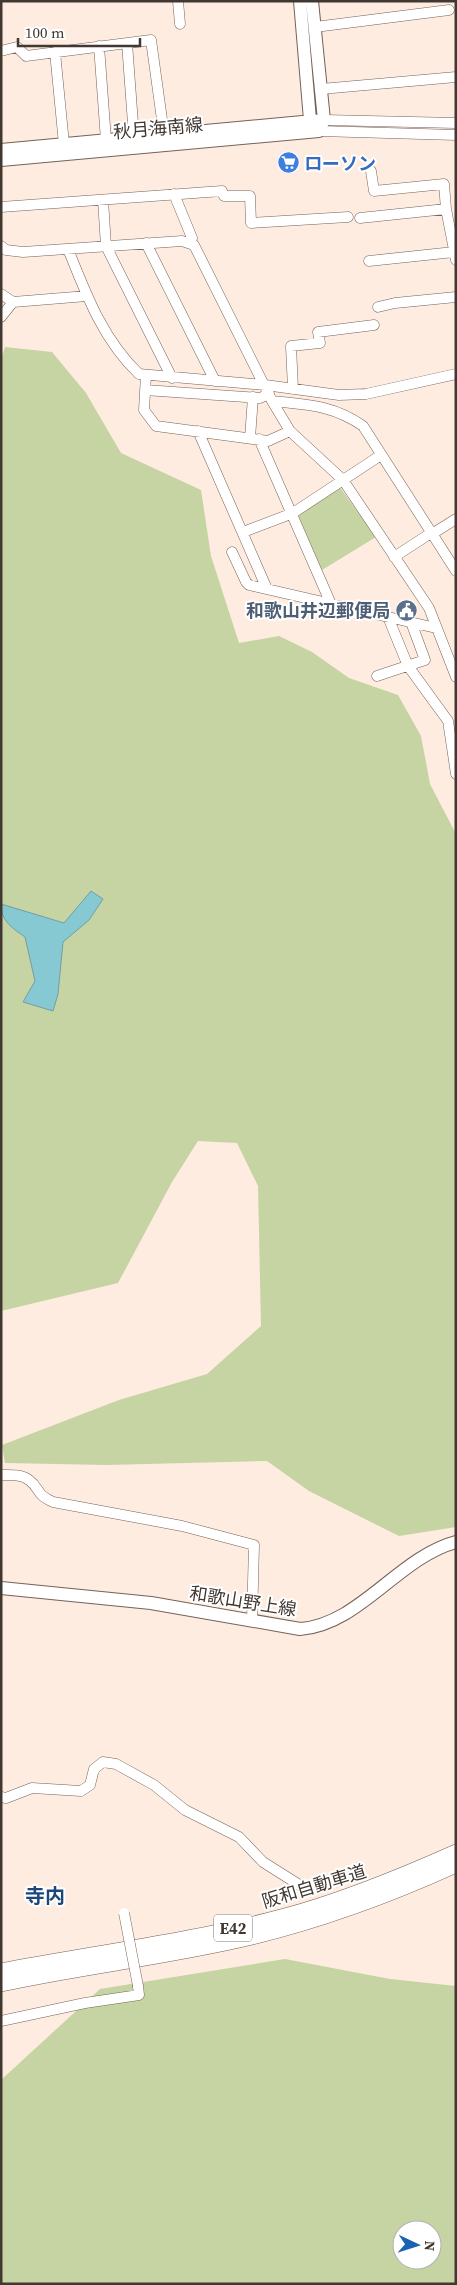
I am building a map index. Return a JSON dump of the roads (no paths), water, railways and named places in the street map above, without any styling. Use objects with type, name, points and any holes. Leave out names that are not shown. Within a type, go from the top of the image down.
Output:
[{"type":"highway","name":"阪和自動車道","points":[[1,1971],[210,1933],[277,1918],[378,1886],[456,1852]]},
{"type":"highway","name":"阪和自動車道","points":[[1,1984],[213,1945],[270,1932],[382,1897],[456,1865]]},
{"type":"main road","points":[[300,1],[310,120],[321,125],[321,89],[312,1]]},
{"type":"main road","name":"秋月海南線","points":[[1,150],[310,120]]},
{"type":"main road","name":"秋月海南線","points":[[1,160],[321,125]]},
{"type":"main road","name":"和歌山野上線","points":[[1,1588],[151,1604],[300,1628],[316,1627],[334,1620],[426,1555],[456,1542]]},
{"type":"street","points":[[178,1],[180,24]]},
{"type":"street","points":[[315,27],[449,10]]},
{"type":"street","points":[[1,51],[17,47],[26,56],[151,40],[164,134]]},
{"type":"street","points":[[127,43],[134,137]]},
{"type":"street","points":[[99,46],[106,140]]},
{"type":"street","points":[[55,52],[64,144]]},
{"type":"street","points":[[321,89],[456,77]]},
{"type":"street","points":[[321,125],[456,123]]},
{"type":"street","points":[[321,125],[456,135]]},
{"type":"street","points":[[369,261],[455,256],[446,209],[444,184],[374,191],[371,171]]},
{"type":"street","points":[[1,207],[222,190],[224,196],[250,196],[252,223],[348,217]]},
{"type":"street","points":[[174,194],[192,238],[190,243]]},
{"type":"street","points":[[103,200],[106,246],[172,378]]},
{"type":"street","points":[[360,218],[446,209]]},
{"type":"street","points":[[1,246],[6,250],[14,252],[182,241],[194,245],[290,431],[343,480],[429,608],[436,628],[453,661],[456,677]]},
{"type":"street","points":[[146,243],[215,381]]},
{"type":"street","points":[[68,249],[87,296],[113,345],[139,374],[215,381],[269,393],[323,406],[347,415],[363,426],[456,571]]},
{"type":"street","points":[[1,294],[13,302],[87,296]]},
{"type":"street","points":[[378,307],[395,303],[456,297]]},
{"type":"street","points":[[1,317],[13,302]]},
{"type":"street","points":[[294,389],[291,346],[320,343],[318,332],[374,325]]},
{"type":"street","points":[[145,390],[253,397],[262,397],[269,393],[294,389],[339,395],[366,394],[456,374]]},
{"type":"street","points":[[146,375],[144,410],[156,426],[268,441],[290,431]]},
{"type":"street","points":[[253,397],[255,438],[293,513],[331,604]]},
{"type":"street","points":[[198,431],[244,532],[267,589]]},
{"type":"street","points":[[244,532],[293,513],[381,455]]},
{"type":"street","points":[[394,557],[456,519]]},
{"type":"street","points":[[232,552],[246,582],[267,589],[436,628]]},
{"type":"street","points":[[388,617],[408,666],[452,719],[456,774]]},
{"type":"street","points":[[376,676],[424,660],[411,622]]},
{"type":"street","points":[[1,1475],[17,1475],[30,1480],[41,1496],[53,1502],[182,1526],[254,1545],[252,1621]]},
{"type":"street","points":[[1,1797],[32,1788],[81,1790],[90,1784],[94,1769],[103,1762],[116,1764],[154,1785],[185,1810],[239,1837],[263,1862],[301,1886]]},
{"type":"street","points":[[1,2021],[85,2003],[139,1995],[124,1913]]},
{"type":"water","points":[[91,891],[103,899],[89,920],[63,942],[58,994],[53,1011],[23,1002],[35,981],[25,937],[5,920],[1,904],[64,923]]},
{"type":"place","name":"ローソン","points":[[288,163]]},
{"type":"place","name":"和歌山井辺郵便局","points":[[406,610]]},
{"type":"district","name":"寺内","points":[[45,1896]]}]
